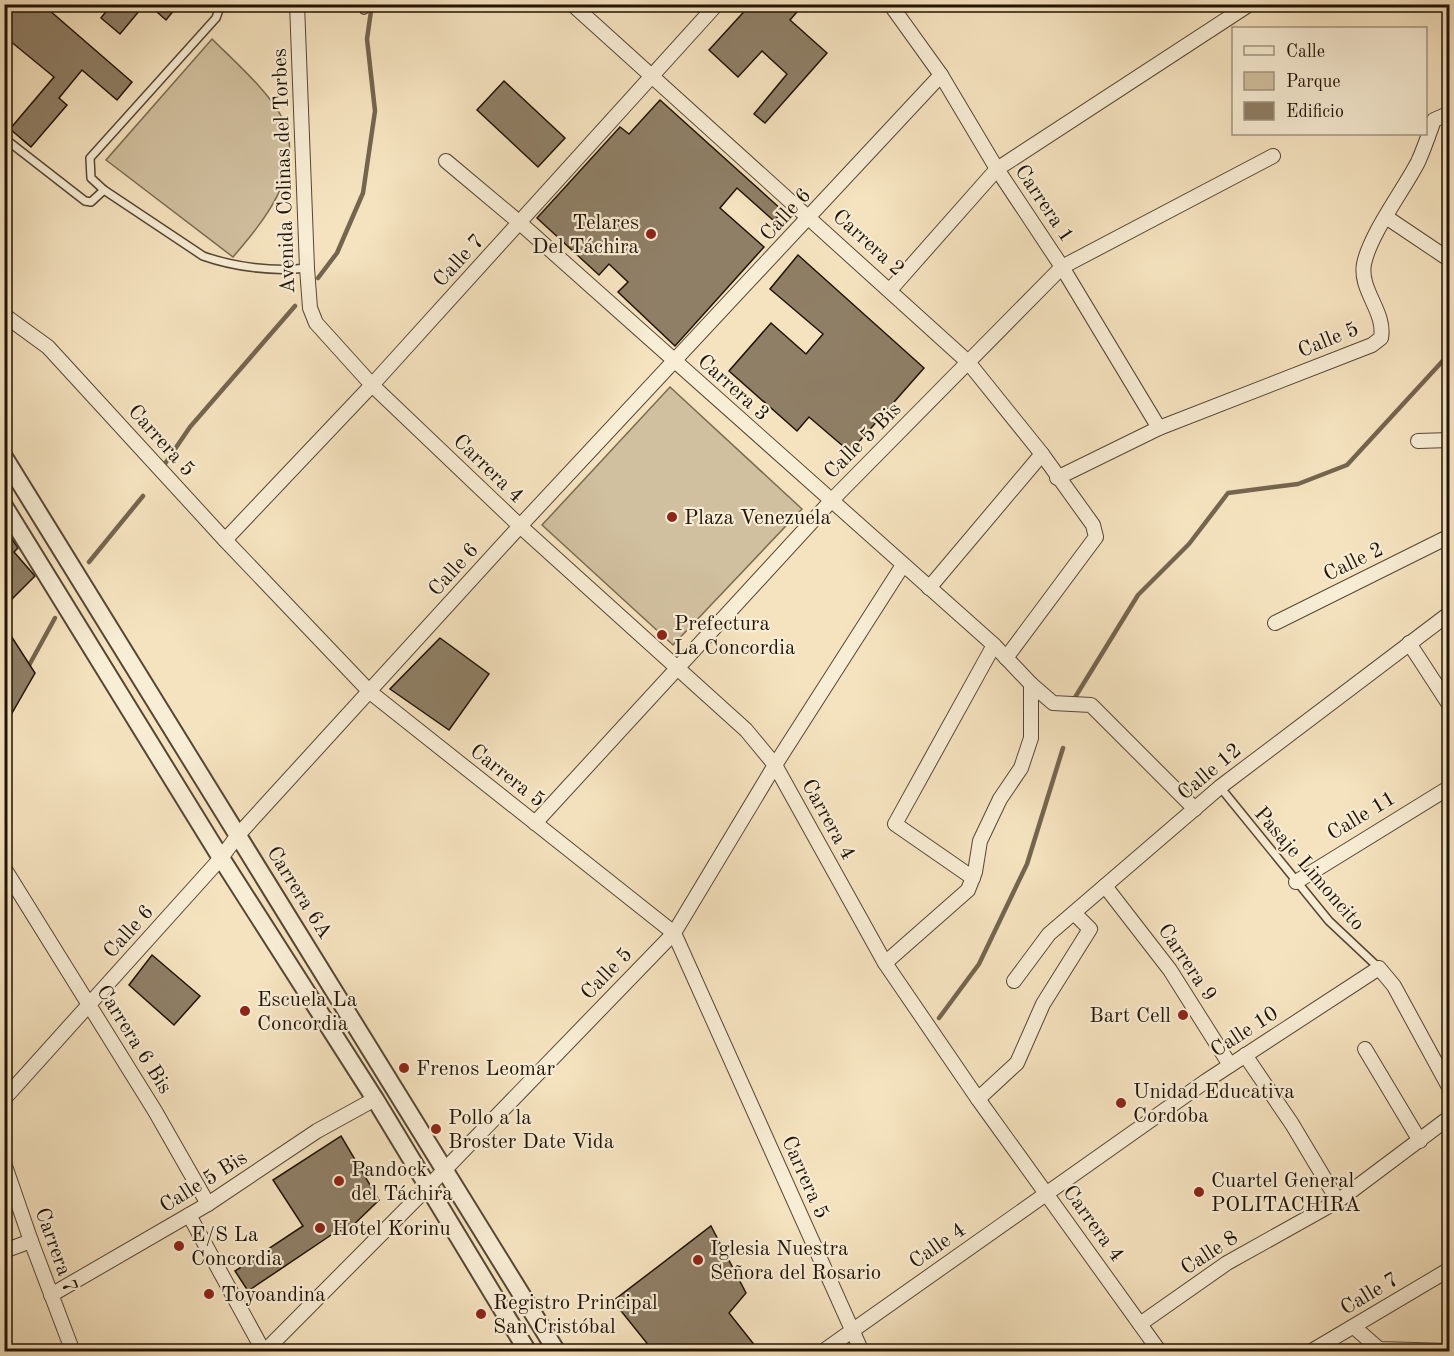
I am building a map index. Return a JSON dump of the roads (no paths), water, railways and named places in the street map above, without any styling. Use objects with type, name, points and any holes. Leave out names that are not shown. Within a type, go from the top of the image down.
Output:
[{"type":"street","name":"Avenida Colinas del Torbes","points":[[297,4],[310,308],[316,323],[372,385]]},
{"type":"street","name":"Carrera 2","points":[[572,4],[968,362],[1042,454],[1057,478],[1093,525],[1096,537],[1006,658]]},
{"type":"street","name":"Calle 7","points":[[225,540],[372,385],[717,4]]},
{"type":"street","name":"Carrera 1","points":[[890,4],[941,75],[997,169],[1062,267],[1159,428]]},
{"type":"street","points":[[890,290],[997,169],[1250,4]]},
{"type":"street","name":"Calle 6","points":[[4,1099],[221,858],[238,836],[520,526],[941,75]]},
{"type":"street","name":"Calle 5","points":[[1057,478],[1159,428],[1372,345],[1381,338],[1383,326],[1363,272],[1364,262],[1386,216],[1419,160],[1434,120],[1449,113]]},
{"type":"street","name":"Calle 5 Bis","points":[[535,823],[831,501],[1062,267],[1273,156]]},
{"type":"street","name":"Carrera 3","points":[[446,161],[520,223],[994,645],[1031,684],[1053,703],[1091,705],[1195,809]]},
{"type":"street","points":[[1386,216],[1449,260]]},
{"type":"street","name":"Carrera 5","points":[[4,315],[48,346],[225,540],[370,692],[674,933],[862,1352]]},
{"type":"street","name":"Carrera 4","points":[[372,385],[520,526],[746,730],[775,765],[885,963],[978,1099],[1160,1352]]},
{"type":"street","points":[[1418,441],[1449,440]]},
{"type":"street","points":[[928,588],[1042,454]]},
{"type":"street","name":"Carrera 6A","points":[[4,457],[446,1167],[557,1352]]},
{"type":"street","points":[[4,506],[221,858],[375,1100],[528,1352]]},
{"type":"street","name":"Calle 2","points":[[1275,623],[1449,536]]},
{"type":"street","name":"Calle 5","points":[[264,1352],[428,1187],[674,933],[775,765],[903,565]]},
{"type":"street","name":"Calle 12","points":[[1014,981],[1049,934],[1220,787],[1449,613]]},
{"type":"street","points":[[1409,642],[1449,706]]},
{"type":"street","points":[[973,878],[895,824],[994,645]]},
{"type":"street","points":[[885,963],[968,890],[973,878],[980,841],[1000,799],[1021,768],[1031,738],[1031,684]]},
{"type":"street","name":"Calle 11","points":[[1296,882],[1449,787]]},
{"type":"street","name":"Carrera 6 Bis","points":[[4,868],[156,1111],[208,1204]]},
{"type":"street","name":"Carrera 9","points":[[1105,886],[1170,970],[1230,1065]]},
{"type":"street","points":[[978,1099],[1017,1063],[1043,1004],[1090,929],[1074,913]]},
{"type":"street","points":[[1379,968],[1394,986],[1449,1089]]},
{"type":"street","name":"Calle 10","points":[[1047,1193],[1230,1065],[1379,968]]},
{"type":"street","points":[[1365,1049],[1420,1141]]},
{"type":"street","points":[[1245,1055],[1292,1124],[1338,1201]]},
{"type":"street","name":"Calle 5 Bis","points":[[51,1295],[208,1204],[318,1131],[375,1100]]},
{"type":"street","name":"Calle 8","points":[[1140,1324],[1227,1263],[1338,1201],[1449,1117]]},
{"type":"street","name":"Carrera 7","points":[[4,1163],[73,1352]]},
{"type":"street","name":"Calle 4","points":[[822,1352],[1047,1193]]},
{"type":"street","points":[[189,1215],[264,1352]]},
{"type":"street","points":[[4,1251],[31,1241]]},
{"type":"street","name":"Calle 7","points":[[1310,1352],[1449,1269]]},
{"type":"street","points":[[1354,1327],[1380,1350],[1449,1351]]},
{"type":"lane","points":[[220,4],[216,18],[90,158],[91,178],[104,190],[202,256],[216,261],[286,271],[307,268]]},
{"type":"lane","points":[[4,138],[85,201],[91,202],[104,190]]},
{"type":"lane","name":"Pasaje Limoncito","points":[[1220,787],[1329,921],[1379,968]]},
{"type":"waterway","points":[[318,278],[337,253],[363,193],[375,111],[367,39],[372,4]]},
{"type":"waterway","points":[[162,468],[190,427],[295,306]]},
{"type":"waterway","points":[[1074,699],[1138,595],[1189,544],[1228,493],[1298,484],[1347,465],[1450,353]]},
{"type":"waterway","points":[[89,562],[143,496]]},
{"type":"waterway","points":[[27,669],[55,618]]},
{"type":"waterway","points":[[939,1018],[979,964],[1027,864],[1063,748]]},
{"type":"place","name":"Telares Del Táchira","points":[[651,234]]},
{"type":"place","name":"Plaza Venezuela","points":[[672,517]]},
{"type":"place","name":"Prefectura La Concordia","points":[[662,635]]},
{"type":"place","name":"Escuela La Concordia","points":[[245,1011]]},
{"type":"place","name":"Bart Cell","points":[[1183,1015]]},
{"type":"place","name":"Frenos Leomar","points":[[404,1068]]},
{"type":"place","name":"Unidad Educativa Cordoba","points":[[1121,1103]]},
{"type":"place","name":"Pollo a la Broster Date Vida","points":[[436,1129]]},
{"type":"place","name":"Pandock del Táchira","points":[[339,1181]]},
{"type":"place","name":"Cuartel General POLITACHIRA","points":[[1199,1192]]},
{"type":"place","name":"Hotel Korinu","points":[[320,1228]]},
{"type":"place","name":"E/S La Concordia","points":[[179,1246]]},
{"type":"place","name":"Iglesia Nuestra Señora del Rosario","points":[[698,1260]]},
{"type":"place","name":"Toyoandina","points":[[209,1294]]},
{"type":"place","name":"Registro Principal San Cristóbal","points":[[481,1314]]}]
